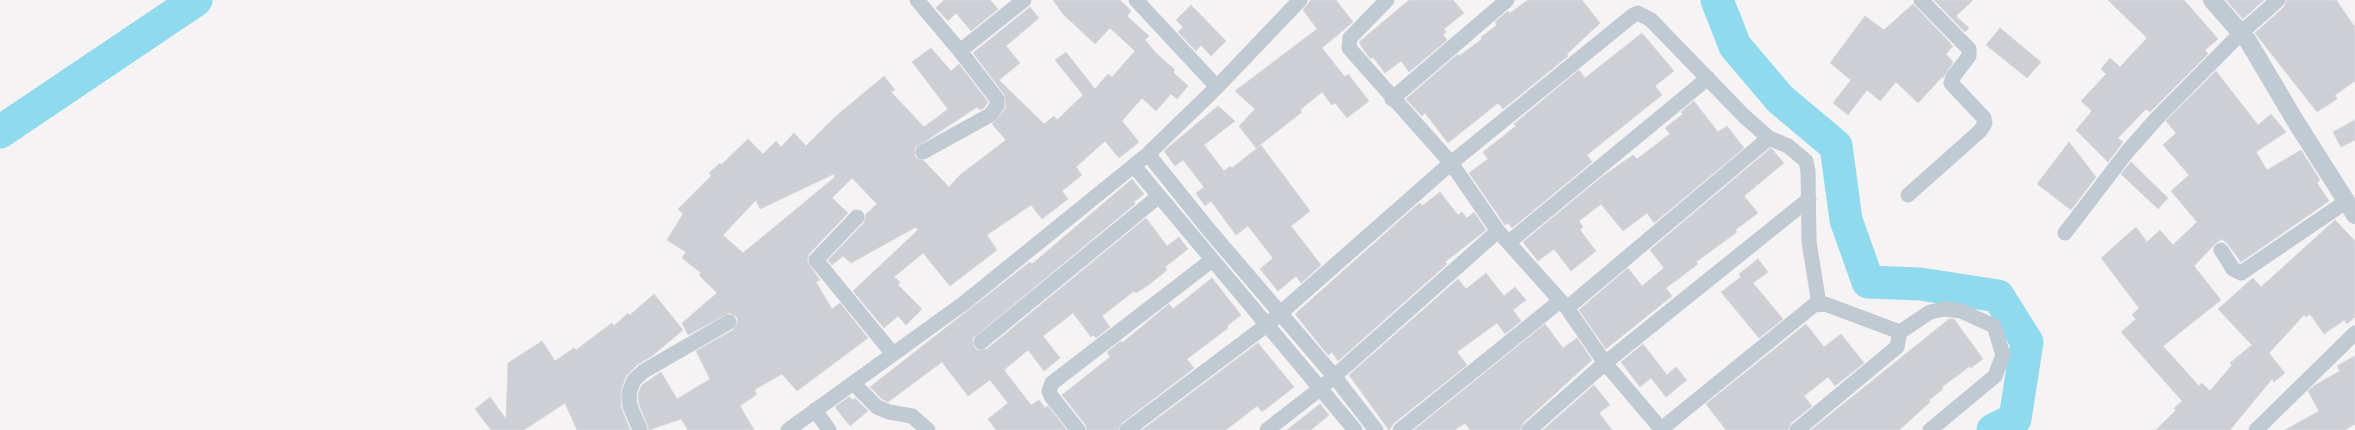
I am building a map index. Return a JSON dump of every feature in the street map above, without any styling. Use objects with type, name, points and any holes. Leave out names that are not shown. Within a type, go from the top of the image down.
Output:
[{"type":"street","points":[[917,0],[960,51],[997,99],[997,106],[990,115],[923,152]]},
{"type":"street","points":[[960,51],[1024,0]]},
{"type":"street","points":[[1136,0],[1217,87]]},
{"type":"street","points":[[788,430],[964,303],[1134,166],[1217,87],[1300,0]]},
{"type":"street","points":[[1387,0],[1350,38],[1349,48],[1392,99],[1451,163],[1498,231],[1563,305],[1605,363],[1661,430],[1814,305],[1825,304],[1900,332]]},
{"type":"street","points":[[1392,99],[1507,0]]},
{"type":"street","points":[[1908,195],[1980,131],[1985,123],[1984,118],[1951,83],[1953,77],[1969,56],[1969,49],[1921,0]]},
{"type":"street","points":[[2212,0],[2241,33],[2351,208],[2241,273],[2234,269],[2221,250]]},
{"type":"street","points":[[2065,233],[2127,152],[2157,118],[2241,33],[2278,0]]},
{"type":"street","points":[[1127,430],[1268,324],[1451,163],[1632,16],[1638,14],[1652,20],[1744,116],[1769,138],[1788,146],[1806,161],[1809,242],[1819,304]]},
{"type":"street","points":[[1509,242],[1708,78]]},
{"type":"street","points":[[1400,430],[1563,305],[1769,138]]},
{"type":"street","points":[[1148,154],[1209,230],[1334,376],[1376,430]]},
{"type":"street","points":[[1134,166],[1212,260],[1268,324],[1355,430]]},
{"type":"street","points":[[981,342],[1159,196]]},
{"type":"street","points":[[1529,430],[1605,363],[1808,199]]},
{"type":"street","points":[[857,217],[816,260],[893,354]]},
{"type":"street","points":[[1267,430],[1321,388],[1498,231]]},
{"type":"street","points":[[1078,430],[1049,391],[1052,384],[1212,260]]},
{"type":"street","points":[[1900,332],[1930,312],[1945,309],[1961,311],[1994,326],[2003,355],[1995,376],[1930,430]]},
{"type":"street","points":[[640,430],[630,406],[629,393],[634,380],[644,371],[729,322]]},
{"type":"street","points":[[1797,430],[1897,347],[1900,332]]},
{"type":"street","points":[[2256,430],[2355,333]]},
{"type":"street","points":[[853,383],[877,407],[889,412],[912,416],[928,430]]},
{"type":"street","points":[[815,410],[828,430]]},
{"type":"building","points":[[944,0],[990,0],[998,9],[971,31],[956,13],[948,21],[936,8]]},
{"type":"building","points":[[1053,0],[1120,0],[1131,11],[1127,16],[1149,36],[1145,40],[1156,53],[1175,70],[1173,72],[1188,86],[1177,99],[1171,94],[1156,111],[1142,98],[1122,121],[1139,142],[1119,158],[1105,141],[1076,167],[1082,175],[1062,191],[1068,199],[1042,219],[1031,205],[987,235],[997,250],[950,286],[923,253],[894,277],[900,282],[898,285],[922,309],[906,325],[898,316],[884,328],[853,291],[918,230],[916,227],[851,263],[843,256],[832,265],[828,260],[864,223],[866,214],[877,204],[852,178],[832,198],[848,213],[809,254],[807,261],[820,280],[816,282],[832,309],[840,303],[868,338],[797,391],[782,374],[754,390],[757,394],[740,406],[754,430],[688,430],[681,419],[649,430],[639,404],[638,394],[642,385],[661,372],[677,399],[710,379],[696,351],[733,330],[738,322],[737,317],[729,313],[688,335],[682,323],[717,293],[699,275],[701,273],[682,258],[686,252],[667,240],[683,214],[678,209],[711,176],[709,173],[720,163],[721,165],[748,139],[763,154],[776,141],[781,147],[794,133],[806,146],[835,117],[884,76],[895,90],[891,92],[924,127],[948,109],[912,62],[931,48],[951,71],[959,64],[988,102],[984,108],[980,110],[977,107],[915,148],[915,157],[924,161],[949,187],[960,175],[1006,140],[992,124],[1004,111],[1006,106],[1004,94],[973,53],[1030,7],[1039,18],[1006,46],[1020,63],[999,80],[1044,124],[1054,116],[1057,120],[1083,95],[1055,60],[1066,52],[1095,89],[1108,74],[1112,77],[1135,51],[1110,28],[1095,44],[1063,14]],"holes":[[[834,174],[835,177],[743,253],[723,235],[756,200],[760,209]]]},
{"type":"building","points":[[1311,0],[1336,0],[1353,22],[1322,48],[1345,77],[1348,74],[1369,101],[1347,118],[1335,103],[1332,105],[1322,92],[1300,110],[1302,112],[1256,148],[1239,126],[1255,109],[1235,91],[1317,29],[1303,10]]},
{"type":"building","points":[[1409,0],[1453,0],[1464,13],[1444,29],[1446,32],[1443,35],[1447,40],[1409,72],[1401,61],[1385,73],[1373,57],[1371,59],[1365,52],[1359,42]]},
{"type":"building","points":[[1528,0],[1582,0],[1600,23],[1567,54],[1568,56],[1503,109],[1498,103],[1448,143],[1425,113],[1422,116],[1406,99],[1458,54],[1459,56],[1482,39],[1481,37],[1497,25],[1495,22],[1508,11],[1510,13]]},
{"type":"building","points":[[1934,0],[1973,0],[1956,16],[1969,28],[1965,32]]},
{"type":"building","points":[[2108,0],[2184,0],[2218,39],[2205,50],[2208,54],[2150,112],[2146,109],[2118,138],[2123,142],[2108,162],[2076,130],[2092,111],[2081,101],[2106,74],[2101,69],[2110,58],[2120,67],[2147,38]]},
{"type":"building","points":[[2226,0],[2264,0],[2243,19]]},
{"type":"building","points":[[2287,0],[2336,0],[2355,27],[2355,81],[2335,95],[2337,99],[2317,112],[2255,33],[2284,7]]},
{"type":"building","points":[[1913,4],[1953,46],[1946,54],[1953,62],[1943,78],[1942,77],[1918,103],[1896,82],[1880,101],[1867,90],[1848,115],[1833,103],[1851,80],[1830,63],[1865,16],[1884,30]]},
{"type":"building","points":[[1191,5],[1226,41],[1211,56],[1201,45],[1196,51],[1178,32],[1183,27],[1176,20]]},
{"type":"building","points":[[2000,28],[2041,62],[2027,78],[1986,45]]},
{"type":"building","points":[[1642,33],[1674,71],[1655,86],[1662,95],[1587,155],[1592,162],[1512,228],[1508,223],[1505,225],[1469,173],[1488,159],[1483,152],[1516,126],[1514,124],[1579,70],[1585,78]]},
{"type":"building","points":[[2216,71],[2258,125],[2271,114],[2286,132],[2256,152],[2267,170],[2301,150],[2320,180],[2317,183],[2329,201],[2241,262],[2227,243],[2222,239],[2216,243],[2194,266],[2221,300],[2163,346],[2199,386],[2202,383],[2210,391],[2232,365],[2230,363],[2252,345],[2218,309],[2253,278],[2261,287],[2335,220],[2355,241],[2355,317],[2347,324],[2344,320],[2324,334],[2310,314],[2306,317],[2304,315],[2269,353],[2285,373],[2274,382],[2272,379],[2230,430],[2156,430],[2176,410],[2174,408],[2182,401],[2121,332],[2136,319],[2132,315],[2139,308],[2101,258],[2136,227],[2147,242],[2160,230],[2173,245],[2197,222],[2171,191],[2189,175],[2163,145],[2176,133],[2166,121]]},
{"type":"building","points":[[1694,101],[1718,132],[1727,126],[1744,148],[1654,223],[1647,213],[1623,231],[1601,204],[1579,221],[1583,227],[1580,230],[1596,251],[1571,271],[1554,249],[1538,261],[1523,242],[1603,176],[1633,155],[1637,159],[1670,134],[1665,128],[1683,114],[1681,112]]},
{"type":"building","points":[[1218,106],[1235,121],[1204,145],[1224,171],[1230,166],[1232,168],[1261,145],[1310,211],[1291,226],[1321,265],[1301,283],[1296,276],[1278,291],[1260,269],[1273,258],[1248,226],[1236,235],[1211,201],[1205,206],[1196,193],[1204,187],[1183,160],[1175,166],[1164,151]]},
{"type":"building","points":[[2355,120],[2355,140],[2341,147],[2333,132]]},
{"type":"building","points":[[2069,142],[2096,177],[2071,210],[2037,184]]},
{"type":"building","points":[[1771,148],[1784,163],[1744,196],[1758,213],[1735,230],[1737,232],[1696,262],[1698,264],[1666,288],[1672,296],[1606,349],[1579,310],[1628,268],[1642,286],[1664,268],[1650,250]]},
{"type":"building","points":[[2131,162],[2168,198],[2158,209],[2121,174]]},
{"type":"building","points":[[1132,179],[1144,194],[1134,202],[1135,204],[972,339],[974,347],[977,350],[987,349],[1146,218],[1167,246],[1179,237],[1188,249],[1165,267],[1167,270],[1150,284],[1136,293],[1134,291],[1102,316],[1110,327],[1096,338],[1093,335],[1091,337],[1073,313],[1043,336],[1060,358],[1044,371],[1028,350],[1004,370],[1031,405],[1039,400],[1045,408],[1048,406],[1067,430],[996,430],[988,419],[1008,403],[990,380],[968,396],[942,362],[888,402],[882,399],[870,387],[1030,262],[1032,264]]},
{"type":"building","points":[[1440,192],[1458,215],[1462,212],[1467,218],[1474,212],[1486,230],[1445,262],[1447,264],[1338,361],[1332,352],[1328,355],[1295,314],[1416,206],[1420,203],[1422,206]]},
{"type":"building","points":[[1758,259],[1768,272],[1753,283],[1783,319],[1759,338],[1721,292],[1741,277],[1739,274]]},
{"type":"building","points":[[1486,273],[1504,296],[1515,287],[1526,300],[1513,310],[1521,321],[1505,334],[1497,323],[1457,352],[1467,365],[1394,423],[1389,430],[1349,375],[1458,279],[1466,289]]},
{"type":"building","points":[[1212,278],[1241,315],[1227,326],[1228,328],[1187,359],[1194,368],[1122,423],[1118,430],[1087,430],[1085,424],[1062,395],[1110,357],[1107,352],[1121,341],[1122,343],[1169,304],[1173,309]]},
{"type":"building","points":[[654,294],[683,330],[652,356],[638,364],[626,376],[621,390],[621,407],[630,430],[577,430],[565,403],[524,430],[491,430],[475,409],[490,397],[506,419],[508,363],[542,341],[555,361],[574,348],[576,350],[612,323],[614,326],[628,313],[630,315]]},
{"type":"building","points":[[1949,319],[1954,319],[1983,359],[1971,368],[1970,366],[1942,387],[1943,389],[1929,400],[1930,402],[1899,430],[1811,430]]},
{"type":"building","points":[[1545,324],[1563,348],[1577,338],[1592,360],[1523,423],[1520,430],[1470,430],[1465,423],[1455,430],[1414,430]]},
{"type":"building","points":[[1806,324],[1824,347],[1841,334],[1864,363],[1835,386],[1828,377],[1804,396],[1812,406],[1791,423],[1788,430],[1726,430],[1706,404]]},
{"type":"building","points":[[1258,343],[1294,387],[1262,412],[1257,406],[1226,430],[1142,430]]},
{"type":"building","points":[[1643,344],[1667,375],[1676,367],[1687,380],[1666,397],[1651,378],[1640,387],[1621,362]]},
{"type":"building","points":[[2355,356],[2355,424],[2345,430],[2285,430],[2319,411],[2308,391],[2315,385],[2340,371],[2337,366]]},
{"type":"building","points":[[1594,385],[1610,405],[1599,413],[1612,430],[1543,430]]},
{"type":"building","points":[[849,397],[853,400],[855,398],[868,411],[850,426],[835,407]]},
{"type":"building","points":[[1320,404],[1329,415],[1311,430],[1287,430]]},
{"type":"waterway","points":[[0,132],[196,0]]},
{"type":"waterway","points":[[1717,0],[1735,46],[1780,99],[1836,146],[1846,220],[1868,282],[1920,284],[1998,296],[2027,342],[2015,419],[1993,430]]}]
